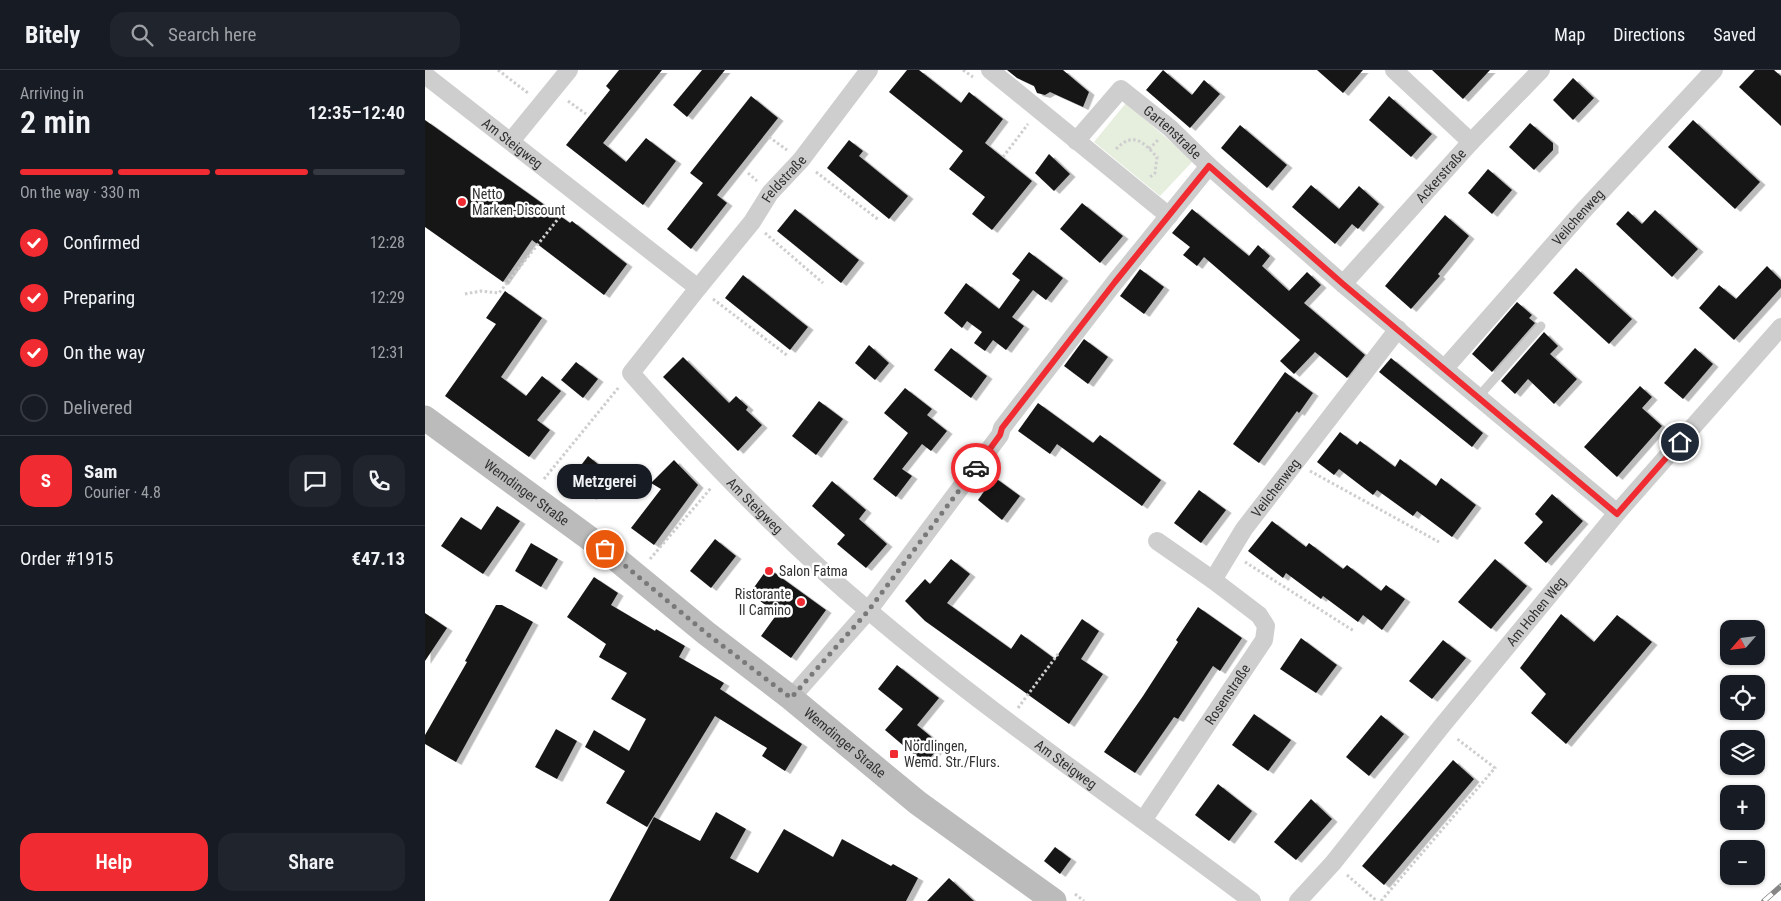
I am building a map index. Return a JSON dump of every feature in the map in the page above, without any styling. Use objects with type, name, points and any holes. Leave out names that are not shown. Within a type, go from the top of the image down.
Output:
[{"type":"main road","name":"Wemdinger Straße","points":[[425,418],[637,575],[706,633],[791,698],[918,803],[1054,901]]},
{"type":"street","points":[[511,141],[569,70]]},
{"type":"street","name":"Feldstraße","points":[[698,288],[752,222],[771,193],[801,160],[869,70]]},
{"type":"street","points":[[990,70],[1169,216]]},
{"type":"street","points":[[1394,70],[1471,142]]},
{"type":"street","name":"Ackerstraße","points":[[1343,284],[1471,142],[1541,70]]},
{"type":"street","name":"Veilchenweg","points":[[1445,368],[1582,212],[1714,70]]},
{"type":"street","name":"Am Steigweg","points":[[425,75],[698,288]]},
{"type":"street","name":"Gartenstraße","points":[[1076,142],[1121,89],[1170,128],[1209,166],[1343,284],[1479,396],[1617,514]]},
{"type":"street","points":[[791,698],[868,611],[1000,435],[1002,428],[1209,166]]},
{"type":"street","points":[[631,373],[698,288]]},
{"type":"street","name":"Am Hohen Weg","points":[[1298,901],[1333,863],[1441,727],[1617,514],[1781,327]]},
{"type":"street","name":"Veilchenweg","points":[[1230,552],[1244,529],[1398,330]]},
{"type":"street","name":"Am Steigweg","points":[[631,373],[722,474],[868,611],[1008,722],[1144,819],[1253,901]]},
{"type":"street","name":"Rosenstraße","points":[[1144,819],[1264,640],[1266,626],[1259,615],[1157,541]]},
{"type":"street","points":[[1213,580],[1230,552]]},
{"type":"lane","points":[[1479,396],[1541,326]]},
{"type":"path","points":[[498,70],[541,103]]},
{"type":"path","points":[[1003,157],[1039,109]]},
{"type":"path","points":[[1103,162],[1123,142],[1133,139],[1140,141],[1157,157],[1155,173],[1138,190]]},
{"type":"path","points":[[801,160],[879,220]]},
{"type":"path","points":[[465,294],[481,291],[499,294],[577,195]]},
{"type":"path","points":[[752,222],[823,283]]},
{"type":"path","points":[[698,288],[788,356]]},
{"type":"path","points":[[533,497],[544,479],[631,373]]},
{"type":"path","points":[[1295,462],[1439,542]]},
{"type":"path","points":[[637,575],[722,474]]},
{"type":"path","points":[[1230,552],[1354,631]]},
{"type":"path","points":[[1008,722],[1058,654]]},
{"type":"path","points":[[1333,863],[1379,901],[1495,768],[1441,727]]},
{"type":"green space","points":[[1126,103],[1193,161],[1160,196],[1094,142]]},
{"type":"building","points":[[619,70],[662,70],[603,143],[626,162],[646,138],[676,161],[643,205],[566,145],[610,90],[606,86]]},
{"type":"building","points":[[702,70],[725,70],[687,117],[673,105]]},
{"type":"building","points":[[907,70],[919,70],[961,103],[969,92],[1003,119],[985,143],[1032,181],[992,230],[972,214],[985,197],[949,169],[963,151],[889,92]]},
{"type":"building","points":[[1007,70],[1063,70],[1089,92],[1083,107],[1050,92],[1045,95],[1037,93],[1034,86],[1017,78]]},
{"type":"building","points":[[1163,70],[1192,95],[1204,80],[1220,94],[1190,128],[1146,90]]},
{"type":"building","points":[[1317,70],[1363,70],[1343,93]]},
{"type":"building","points":[[1432,70],[1490,70],[1463,99]]},
{"type":"building","points":[[1755,70],[1774,70],[1781,76],[1781,126],[1739,87]]},
{"type":"building","points":[[1573,78],[1594,98],[1573,120],[1553,100]]},
{"type":"building","points":[[751,96],[778,118],[717,195],[727,203],[691,249],[667,229],[703,183],[690,173]]},
{"type":"building","points":[[1389,96],[1432,134],[1411,157],[1369,120]]},
{"type":"building","points":[[425,120],[570,223],[572,221],[627,264],[604,295],[532,240],[503,282],[425,227]]},
{"type":"building","points":[[1693,120],[1760,182],[1735,209],[1668,147]]},
{"type":"building","points":[[1530,123],[1553,143],[1553,150],[1534,170],[1509,147]]},
{"type":"building","points":[[1240,125],[1287,165],[1267,188],[1221,148]]},
{"type":"building","points":[[849,140],[863,151],[859,156],[908,196],[889,219],[827,168]]},
{"type":"building","points":[[1049,154],[1070,174],[1054,191],[1035,173]]},
{"type":"building","points":[[1488,169],[1512,190],[1492,214],[1468,193]]},
{"type":"building","points":[[1311,185],[1339,209],[1359,186],[1379,204],[1358,229],[1352,224],[1335,244],[1292,207]]},
{"type":"building","points":[[1082,203],[1123,236],[1100,263],[1060,229]]},
{"type":"building","points":[[795,209],[859,260],[841,283],[777,231]]},
{"type":"building","points":[[1192,209],[1249,256],[1258,245],[1270,256],[1262,266],[1289,291],[1307,272],[1321,285],[1304,303],[1365,355],[1347,378],[1315,352],[1294,374],[1280,361],[1300,340],[1204,257],[1197,266],[1183,255],[1190,247],[1172,233]]},
{"type":"building","points":[[1655,210],[1698,249],[1672,277],[1616,224],[1628,211],[1642,224]]},
{"type":"building","points":[[1445,215],[1469,236],[1438,274],[1440,276],[1411,309],[1385,286]]},
{"type":"building","points":[[1029,252],[1063,278],[1046,300],[1033,290],[1012,317],[1024,326],[1006,350],[993,340],[985,351],[974,343],[982,332],[967,321],[962,328],[944,313],[966,283],[999,309],[1020,280],[1012,274]]},
{"type":"building","points":[[1767,266],[1781,280],[1781,288],[1734,340],[1699,308],[1719,285],[1736,299]]},
{"type":"building","points":[[1576,268],[1632,319],[1609,344],[1553,293]]},
{"type":"building","points":[[1140,269],[1164,287],[1144,314],[1120,296]]},
{"type":"building","points":[[743,275],[808,327],[790,350],[725,298]]},
{"type":"building","points":[[505,291],[542,318],[501,377],[526,396],[542,376],[561,391],[537,420],[550,430],[529,457],[445,396],[496,324],[486,318]]},
{"type":"building","points":[[1517,302],[1532,315],[1529,318],[1535,323],[1492,372],[1472,354]]},
{"type":"building","points":[[1544,332],[1558,346],[1550,354],[1577,379],[1554,404],[1528,379],[1515,394],[1501,381]]},
{"type":"building","points":[[1084,339],[1108,357],[1088,384],[1064,366]]},
{"type":"building","points":[[869,345],[889,363],[875,380],[855,363]]},
{"type":"building","points":[[951,348],[987,376],[971,398],[934,370]]},
{"type":"building","points":[[1695,348],[1713,364],[1683,399],[1664,383]]},
{"type":"building","points":[[683,357],[729,403],[736,396],[748,407],[746,410],[762,425],[738,451],[663,377]]},
{"type":"building","points":[[1391,358],[1483,433],[1472,447],[1379,372]]},
{"type":"building","points":[[576,362],[598,379],[583,398],[561,380]]},
{"type":"building","points":[[1285,372],[1313,393],[1299,413],[1297,411],[1259,463],[1233,444]]},
{"type":"building","points":[[1640,386],[1652,397],[1642,408],[1662,426],[1617,477],[1584,447]]},
{"type":"building","points":[[905,388],[932,409],[927,415],[947,431],[931,451],[922,444],[902,469],[912,476],[896,497],[873,479],[908,433],[884,413]]},
{"type":"building","points":[[819,401],[843,419],[816,455],[792,436]]},
{"type":"building","points":[[1038,403],[1093,443],[1100,435],[1161,480],[1142,506],[1057,444],[1050,454],[1018,431]]},
{"type":"building","points":[[1340,432],[1357,445],[1360,441],[1395,467],[1400,459],[1436,486],[1441,478],[1476,505],[1452,537],[1417,511],[1413,516],[1377,490],[1373,495],[1339,469],[1334,475],[1317,462]]},
{"type":"building","points":[[588,456],[610,474],[591,497],[570,480]]},
{"type":"building","points":[[674,460],[698,485],[654,545],[631,528],[661,489],[651,483]]},
{"type":"building","points":[[994,477],[1020,496],[1002,520],[978,500]]},
{"type":"building","points":[[832,481],[866,510],[859,519],[887,544],[866,568],[837,544],[845,535],[812,506]]},
{"type":"building","points":[[1199,490],[1226,510],[1201,543],[1174,523]]},
{"type":"building","points":[[1552,494],[1583,521],[1546,563],[1524,543],[1543,522],[1535,514]]},
{"type":"building","points":[[497,506],[520,521],[483,574],[441,546],[461,517],[481,530]]},
{"type":"building","points":[[1272,521],[1306,547],[1309,543],[1343,569],[1347,565],[1381,591],[1386,585],[1405,599],[1382,630],[1363,615],[1358,622],[1323,596],[1321,599],[1286,573],[1283,578],[1248,551]]},
{"type":"building","points":[[715,539],[736,556],[711,588],[690,571]]},
{"type":"building","points":[[531,543],[558,559],[541,587],[515,571]]},
{"type":"building","points":[[951,559],[970,574],[947,603],[1011,649],[1021,634],[1055,659],[1082,619],[1099,631],[1081,659],[1103,674],[1069,724],[925,621],[905,601],[925,579],[930,584]]},
{"type":"building","points":[[1495,559],[1527,586],[1491,629],[1458,602]]},
{"type":"building","points":[[768,568],[826,610],[791,658],[761,636],[777,614],[750,593]]},
{"type":"building","points":[[594,577],[618,593],[611,605],[685,646],[679,657],[724,683],[720,689],[802,744],[785,771],[762,756],[767,748],[715,716],[647,827],[606,803],[625,771],[585,747],[594,730],[629,751],[646,719],[611,699],[627,673],[599,657],[606,644],[567,617]]},
{"type":"building","points":[[496,605],[502,605],[533,622],[456,762],[425,744],[425,735],[467,662],[465,661]]},
{"type":"building","points":[[1198,607],[1242,638],[1220,671],[1213,666],[1178,719],[1174,717],[1135,773],[1104,752],[1143,696]]},
{"type":"building","points":[[425,613],[447,628],[425,661]]},
{"type":"building","points":[[1561,614],[1594,642],[1617,615],[1652,642],[1566,744],[1531,713],[1546,694],[1520,668]]},
{"type":"building","points":[[1301,638],[1337,665],[1316,693],[1280,669]]},
{"type":"building","points":[[1443,640],[1466,658],[1432,699],[1409,681]]},
{"type":"building","points":[[897,665],[939,698],[917,725],[941,745],[925,764],[885,730],[903,709],[878,689]]},
{"type":"building","points":[[1254,714],[1291,740],[1268,771],[1232,745]]},
{"type":"building","points":[[1381,715],[1404,734],[1369,776],[1346,757]]},
{"type":"building","points":[[556,729],[577,741],[557,779],[535,767]]},
{"type":"building","points":[[1453,760],[1474,779],[1384,885],[1362,866]]},
{"type":"building","points":[[1218,784],[1252,811],[1229,841],[1195,815]]},
{"type":"building","points":[[1311,799],[1332,819],[1296,860],[1274,842]]},
{"type":"building","points":[[716,812],[746,829],[730,858],[758,873],[784,829],[833,857],[842,839],[891,866],[893,864],[918,878],[906,901],[609,901],[654,817],[700,841]]},
{"type":"building","points":[[1055,847],[1071,859],[1060,874],[1044,861]]},
{"type":"building","points":[[949,878],[974,901],[927,901]]},
{"type":"railway","points":[[1764,901],[1781,886]]},
{"type":"way so far","points":[[605,549],[706,633],[791,698],[868,611],[976,468]]},
{"type":"place","name":"Netto Marken-Discount","points":[[462,202]]},
{"type":"place","name":"Metzgerei","points":[[605,549]]},
{"type":"place","name":"Salon Fatma","points":[[769,571]]},
{"type":"place","name":"Ristorante Il Camino","points":[[801,602]]},
{"type":"place","name":"Nördlingen, Wemd. Str./Flurs.","points":[[894,754]]},
{"type":"route","points":[[976,468],[1000,435],[1002,428],[1115,282],[1209,166],[1343,284],[1479,396],[1617,514],[1680,442]]}]
